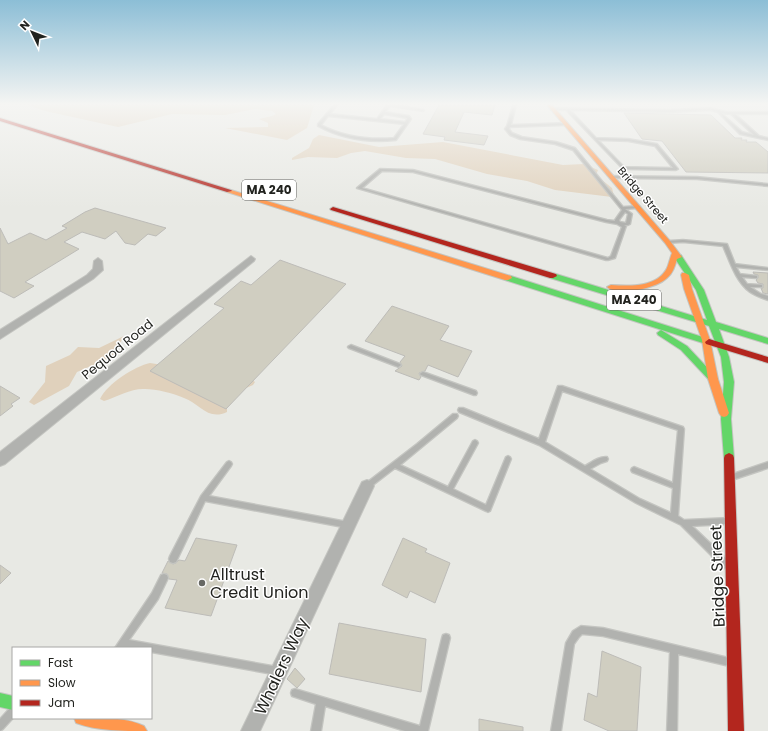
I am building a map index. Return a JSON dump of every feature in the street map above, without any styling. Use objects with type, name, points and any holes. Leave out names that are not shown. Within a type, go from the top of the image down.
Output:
[{"type":"main road","name":"MA 240","points":[[64,139],[768,360]]},
{"type":"main road","name":"Bridge Street","points":[[578,139],[668,242],[700,290],[721,345],[729,382],[726,419],[730,477],[736,731]]},
{"type":"main road","name":"MA 240","points":[[322,206],[768,341]]},
{"type":"main road","points":[[567,280],[616,288],[646,286],[665,276],[671,267],[675,253]]},
{"type":"main road","name":"Bridge Street","points":[[684,268],[688,289],[706,340],[713,379],[726,419]]},
{"type":"main road","points":[[554,293],[663,334],[684,348],[713,379]]},
{"type":"main road","points":[[0,700],[12,703]]},
{"type":"main road","points":[[85,719],[139,731]]},
{"type":"street","name":"Pequod Road","points":[[1,459],[251,259]]},
{"type":"street","points":[[0,335],[90,277],[98,270],[98,261]]},
{"type":"street","name":"Whalers Way","points":[[250,731],[367,486]]},
{"type":"lane","points":[[370,139],[382,141],[394,139]]},
{"type":"lane","points":[[529,139],[556,143],[574,149],[623,209],[630,214],[628,224],[619,224],[413,171],[381,170],[359,188],[608,259],[613,257],[624,226],[619,224],[617,220],[623,209]]},
{"type":"lane","points":[[596,139],[623,168],[676,169],[656,145],[628,140],[600,139]]},
{"type":"lane","points":[[612,177],[697,178],[768,185]]},
{"type":"lane","points":[[623,209],[638,208]]},
{"type":"lane","points":[[668,242],[683,241],[725,245],[738,275],[744,284],[768,298]]},
{"type":"lane","points":[[734,265],[768,269]]},
{"type":"lane","points":[[738,275],[755,277]]},
{"type":"lane","points":[[744,284],[760,286]]},
{"type":"lane","points":[[351,347],[398,365]]},
{"type":"lane","points":[[422,374],[474,393]]},
{"type":"lane","points":[[541,443],[560,388],[681,429],[674,518]]},
{"type":"lane","points":[[461,410],[541,443],[638,501],[684,523],[732,571]]},
{"type":"lane","name":"Whalers Way","points":[[367,486],[455,416]]},
{"type":"lane","points":[[449,491],[476,443]]},
{"type":"lane","points":[[394,465],[488,509],[508,459]]},
{"type":"lane","points":[[585,469],[600,460],[605,459]]},
{"type":"lane","points":[[173,559],[202,498],[229,464]]},
{"type":"lane","points":[[730,477],[768,465]]},
{"type":"lane","points":[[634,470],[676,487]]},
{"type":"lane","points":[[202,498],[348,525]]},
{"type":"lane","points":[[684,523],[730,521]]},
{"type":"lane","points":[[133,647],[121,645],[155,596],[164,578]]},
{"type":"lane","points":[[556,731],[570,643],[576,634],[581,630],[603,632],[735,663]]},
{"type":"lane","points":[[423,731],[446,638]]},
{"type":"lane","points":[[672,731],[674,649]]},
{"type":"lane","points":[[152,650],[278,671]]},
{"type":"lane","points":[[295,693],[415,730]]},
{"type":"lane","points":[[316,731],[322,701]]},
{"type":"lane","points":[[0,726],[12,713]]},
{"type":"shaded area","points":[[313,139],[340,139],[379,147],[443,142],[563,165],[584,164],[598,170],[596,175],[612,188],[614,196],[555,190],[527,181],[487,174],[435,159],[406,158],[365,151],[351,153],[337,158],[308,157],[292,160],[292,158],[309,148]]},
{"type":"shaded area","points":[[124,336],[114,354],[107,359],[77,372],[69,386],[34,405],[29,402],[45,382],[46,366],[70,355],[78,347],[99,348]]},
{"type":"shaded area","points":[[150,363],[251,379],[255,382],[253,385],[237,392],[227,402],[227,412],[220,414],[209,413],[184,398],[170,393],[154,390],[140,389],[124,393],[104,401],[100,399],[109,387],[122,376]]},
{"type":"building","points":[[444,139],[487,139],[484,145]]},
{"type":"building","points":[[643,139],[741,139],[747,140],[746,142],[756,142],[768,152],[768,173],[686,172],[662,141]]},
{"type":"building","points":[[95,208],[166,228],[156,236],[148,234],[135,245],[125,243],[116,231],[105,239],[82,232],[64,242],[79,249],[25,282],[34,286],[14,298],[0,291],[0,228],[8,244],[30,233],[46,240],[67,228],[62,226],[85,212]]},
{"type":"building","points":[[280,260],[346,284],[226,409],[150,371],[224,308],[214,304],[241,281],[251,285]]},
{"type":"building","points":[[753,272],[768,273],[768,294],[763,293],[761,288],[763,288],[763,284],[758,283],[756,280],[758,275],[754,274]]},
{"type":"building","points":[[392,306],[449,326],[440,340],[472,351],[458,377],[428,365],[425,371],[419,373],[421,377],[419,380],[395,371],[402,366],[400,362],[405,356],[365,341]]},
{"type":"building","points":[[0,386],[20,398],[11,404],[13,406],[0,416]]},
{"type":"building","points":[[196,538],[237,545],[211,616],[165,608],[177,580],[169,579],[167,574],[162,573],[168,561],[173,564],[179,560],[185,561]]},
{"type":"building","points":[[403,538],[427,549],[425,552],[450,563],[435,603],[410,591],[407,598],[382,585]]},
{"type":"building","points":[[0,565],[11,573],[0,584]]},
{"type":"building","points":[[339,623],[426,639],[421,692],[329,674]]},
{"type":"building","points":[[602,651],[641,667],[637,731],[609,731],[584,720],[588,693],[597,697]]},
{"type":"building","points":[[295,668],[305,679],[297,688],[287,679]]},
{"type":"building","points":[[479,719],[523,727],[523,731],[479,731]]},
{"type":"traffic: fast","points":[[678,257],[700,290],[725,357],[729,382],[726,419],[729,458]]},
{"type":"traffic: fast","points":[[553,276],[768,341]]},
{"type":"traffic: fast","points":[[508,278],[709,342]]},
{"type":"traffic: fast","points":[[661,333],[684,348],[713,379]]},
{"type":"traffic: fast","points":[[0,700],[12,703]]},
{"type":"traffic: slow","points":[[579,139],[668,242],[678,257]]},
{"type":"traffic: slow","points":[[229,191],[508,278]]},
{"type":"traffic: slow","points":[[611,287],[635,288],[658,281],[669,271],[675,253]]},
{"type":"traffic: slow","points":[[685,275],[688,289],[706,340],[713,379],[724,413]]},
{"type":"traffic: slow","points":[[85,719],[139,731]]},
{"type":"traffic: jam","points":[[64,139],[229,191]]},
{"type":"traffic: jam","points":[[333,209],[553,276]]},
{"type":"traffic: jam","points":[[709,342],[768,360]]},
{"type":"traffic: jam","points":[[729,458],[736,731]]},
{"type":"place","name":"Alltrust Credit Union","points":[[202,583]]}]
